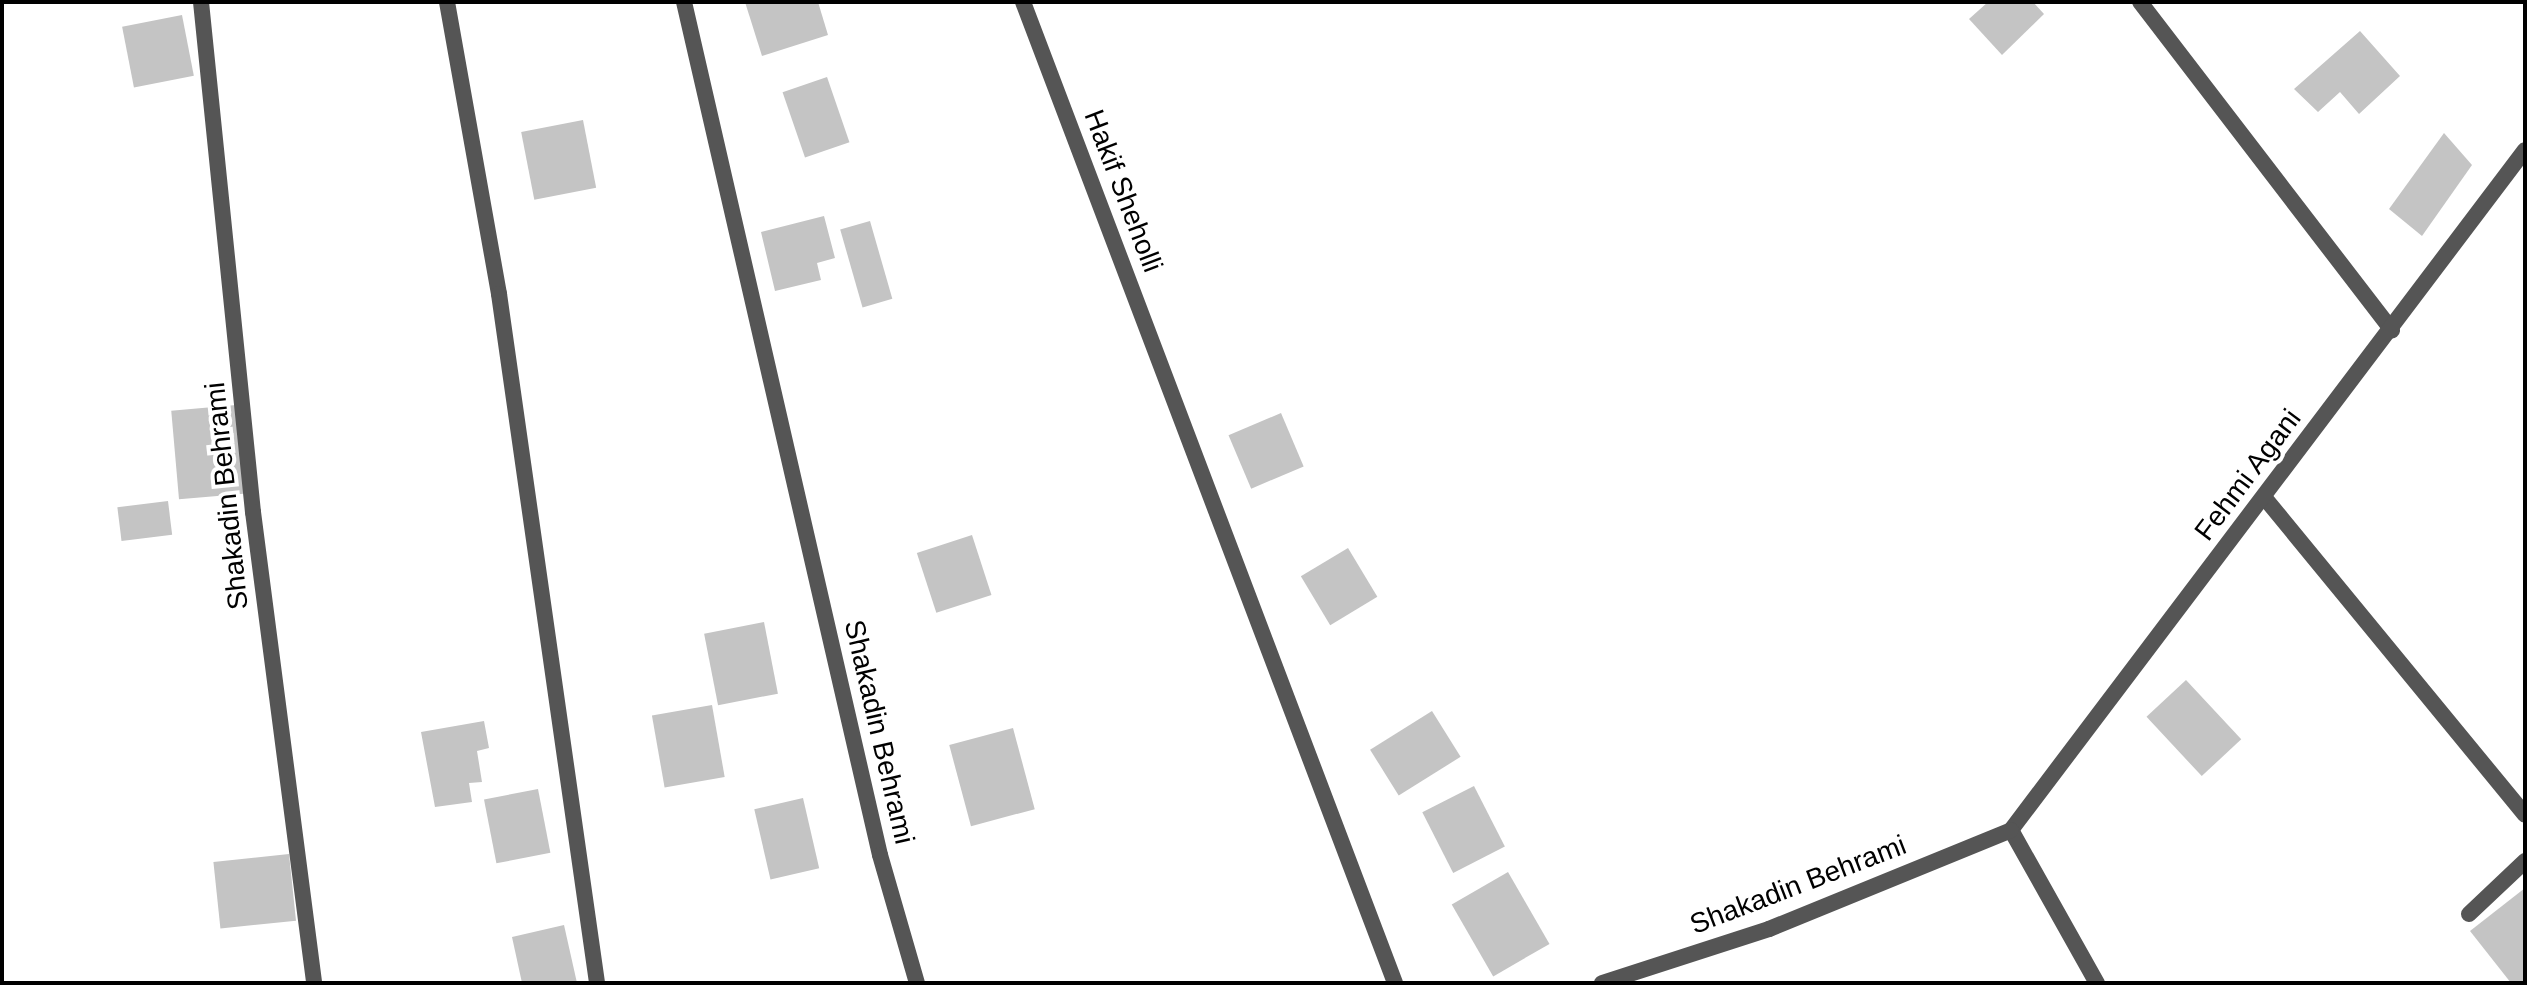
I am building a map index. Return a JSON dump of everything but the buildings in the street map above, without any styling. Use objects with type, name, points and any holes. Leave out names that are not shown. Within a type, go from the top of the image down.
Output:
[{"type":"street","name":"Shakadin Behrami","points":[[201,2],[253,512],[314,983]]},
{"type":"street","points":[[447,2],[499,294],[597,983]]},
{"type":"street","name":"Shakadin Behrami","points":[[684,2],[713,116],[880,855],[917,983]]},
{"type":"street","name":"Hakif Sheholli","points":[[1023,2],[1395,983]]},
{"type":"street","points":[[2140,2],[2392,330]]},
{"type":"street","name":"Fehmi Agani","points":[[2011,830],[2392,330],[2525,150]]},
{"type":"street","points":[[2264,497],[2525,815]]},
{"type":"street","name":"Shakadin Behrami","points":[[1602,983],[1769,929],[2011,830]]},
{"type":"street","points":[[2011,830],[2097,983]]},
{"type":"street","points":[[2469,914],[2525,861]]}]
